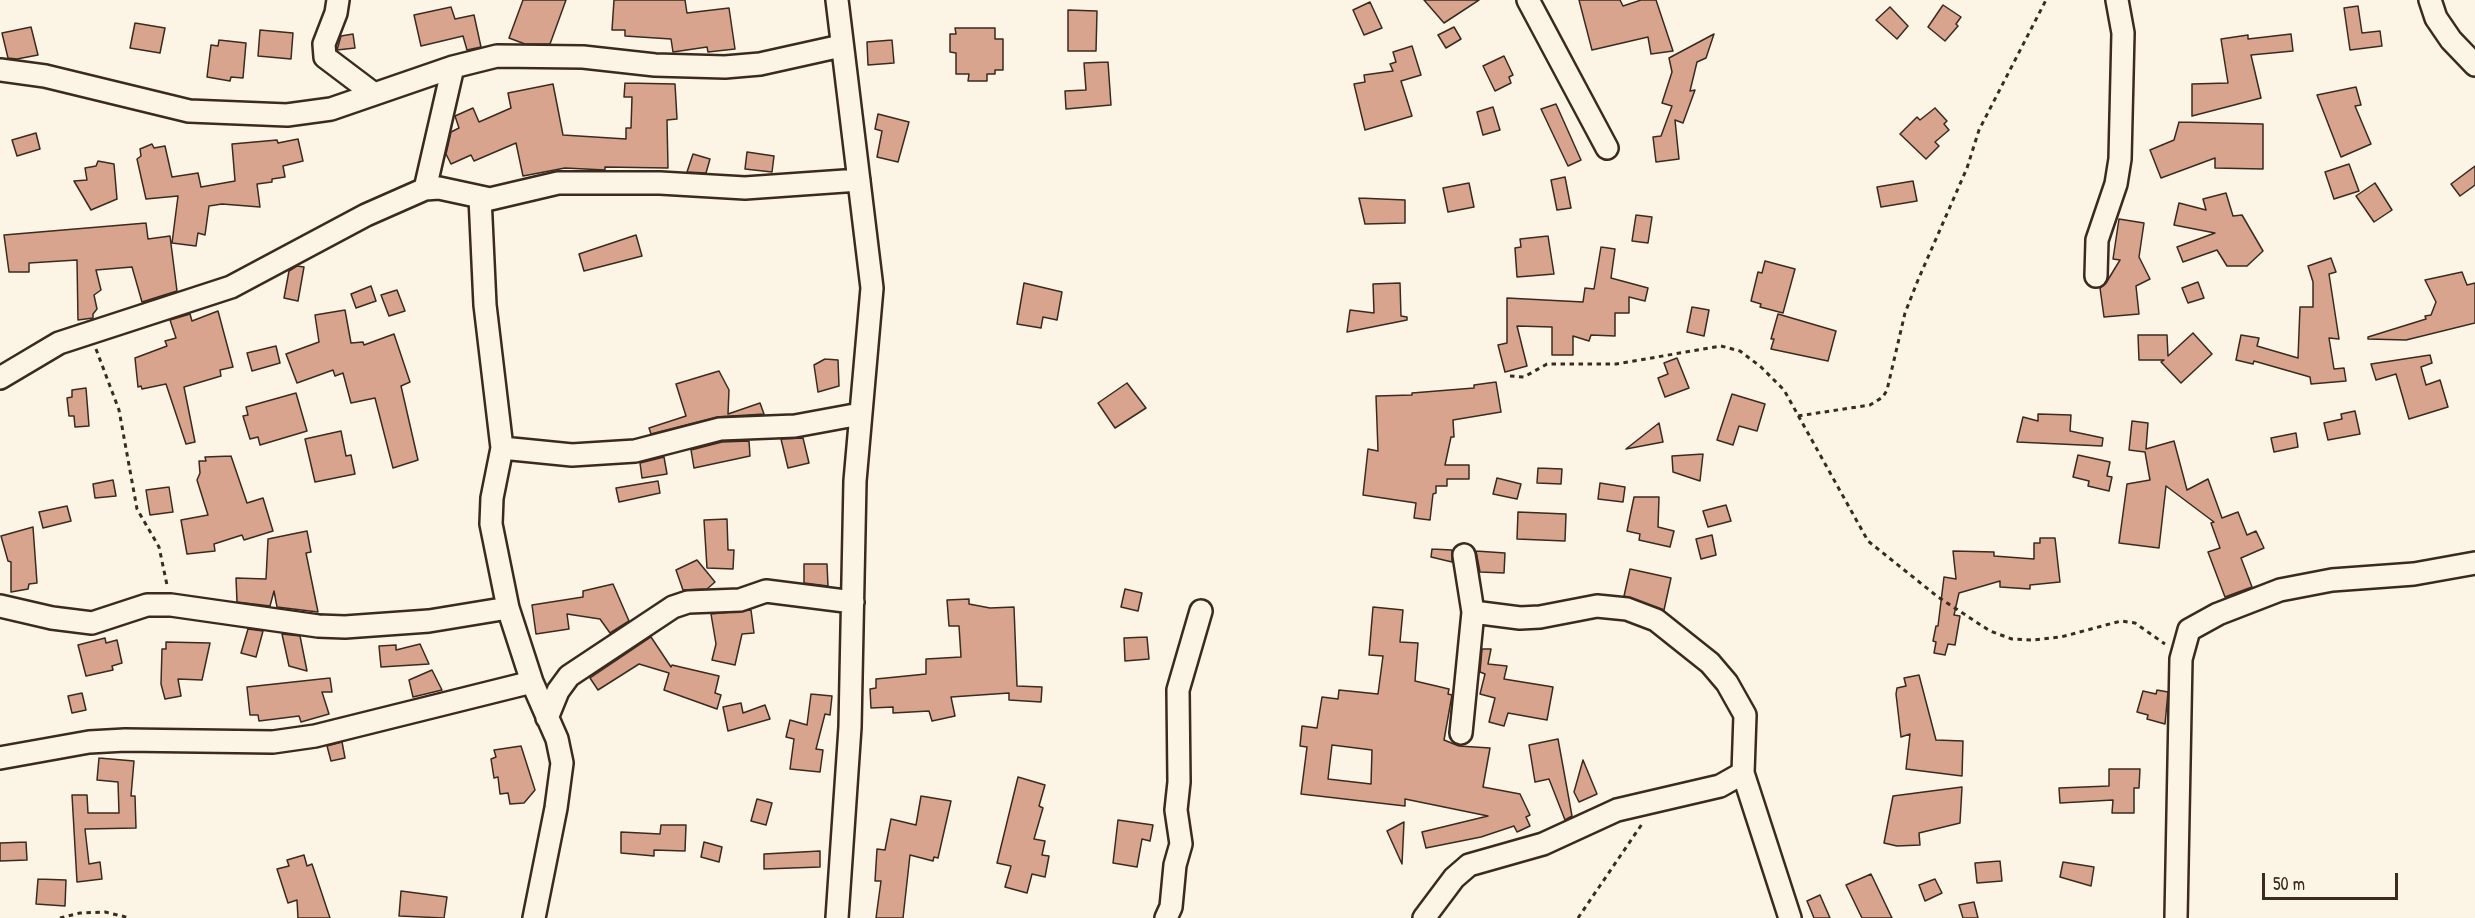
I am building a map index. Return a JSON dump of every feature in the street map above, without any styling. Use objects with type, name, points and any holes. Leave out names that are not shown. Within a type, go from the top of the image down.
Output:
[{"type":"street","points":[[338,0],[336,13],[324,44],[325,57],[374,94]]},
{"type":"street","points":[[837,0],[872,288],[855,481],[850,727],[837,918]]},
{"type":"street","points":[[1528,0],[1607,148]]},
{"type":"street","points":[[2096,276],[2097,240],[2116,184],[2120,159],[2123,33],[2117,0]]},
{"type":"street","points":[[2430,0],[2441,26],[2475,65]]},
{"type":"street","points":[[0,70],[28,72],[171,107],[205,112],[309,113],[453,67],[497,57],[583,57],[655,65],[725,67],[760,64],[841,46]]},
{"type":"street","points":[[425,189],[453,67]]},
{"type":"street","points":[[0,378],[59,343],[231,286],[366,215],[425,189],[439,188],[480,197],[498,198],[558,183],[660,183],[745,188],[859,180]]},
{"type":"street","points":[[480,197],[485,304],[502,448],[490,511],[508,608],[532,682],[557,739],[562,763],[534,918]]},
{"type":"street","points":[[502,448],[572,455],[634,451],[720,429],[795,426],[860,414]]},
{"type":"street","points":[[1461,733],[1473,612],[1464,555]]},
{"type":"street","points":[[2176,918],[2181,659],[2185,639],[2194,625],[2280,590],[2332,580],[2414,574],[2475,563]]},
{"type":"street","points":[[547,718],[558,691],[569,676],[674,607],[688,602],[702,604],[740,600],[766,591],[853,602]]},
{"type":"street","points":[[0,606],[52,618],[92,623],[147,605],[171,604],[318,626],[345,627],[429,621],[508,608]]},
{"type":"street","points":[[1473,612],[1540,618],[1597,606],[1627,609],[1656,620],[1710,663],[1727,683],[1746,715],[1743,772],[1790,918]]},
{"type":"street","points":[[1166,918],[1171,907],[1175,865],[1181,844],[1176,810],[1179,782],[1178,690],[1201,611]]},
{"type":"street","points":[[0,758],[89,742],[113,740],[273,742],[315,736],[532,682]]},
{"type":"street","points":[[1424,918],[1454,878],[1469,865],[1543,844],[1617,810],[1720,786],[1743,772]]},
{"type":"path","points":[[1798,416],[1870,405],[1883,397],[1887,390],[1899,333],[1918,280],[1967,168],[1979,130],[2046,0]]},
{"type":"path","points":[[90,333],[119,410],[137,509],[159,547],[171,604]]},
{"type":"path","points":[[1510,376],[1524,377],[1546,364],[1616,364],[1721,346],[1740,351],[1761,367],[1784,390],[1868,541],[1938,597],[1990,631],[2012,639],[2032,640],[2061,637],[2121,621],[2135,623],[2181,659]]},
{"type":"path","points":[[1578,918],[1662,799]]},
{"type":"path","points":[[60,918],[80,913],[105,912],[130,918]]},
{"type":"building","points":[[523,0],[566,0],[550,44],[525,44],[509,38]]},
{"type":"building","points":[[614,0],[685,0],[687,13],[729,8],[735,49],[708,52],[707,47],[673,52],[671,39],[625,36],[625,30],[612,30]]},
{"type":"building","points":[[1424,0],[1479,0],[1444,23]]},
{"type":"building","points":[[1579,0],[1620,0],[1623,6],[1641,0],[1656,0],[1673,51],[1651,54],[1648,37],[1592,50]]},
{"type":"building","points":[[1370,2],[1382,28],[1364,35],[1353,10]]},
{"type":"building","points":[[1943,5],[1961,17],[1956,24],[1958,26],[1945,41],[1928,27]]},
{"type":"building","points":[[2358,6],[2362,33],[2380,31],[2382,46],[2350,50],[2344,8]]},
{"type":"building","points":[[451,7],[455,19],[474,15],[481,47],[467,50],[463,36],[421,46],[414,15]]},
{"type":"building","points":[[1890,7],[1908,26],[1897,39],[1876,20]]},
{"type":"building","points":[[1068,10],[1097,11],[1096,51],[1068,51]]},
{"type":"building","points":[[135,23],[165,28],[160,53],[130,48]]},
{"type":"building","points":[[31,27],[38,55],[17,59],[8,58],[2,33]]},
{"type":"building","points":[[1454,27],[1461,39],[1446,48],[1438,35]]},
{"type":"building","points":[[955,28],[995,28],[995,39],[1003,39],[1003,70],[995,70],[995,74],[987,74],[987,81],[968,81],[969,74],[956,74],[956,53],[950,52],[950,34],[956,34]]},
{"type":"building","points":[[260,30],[293,33],[291,59],[258,56]]},
{"type":"building","points":[[353,34],[355,48],[337,50],[341,36]]},
{"type":"building","points":[[1714,34],[1706,58],[1697,62],[1690,91],[1695,90],[1683,123],[1675,120],[1679,159],[1656,162],[1653,137],[1661,136],[1672,106],[1662,103],[1672,72],[1669,58]]},
{"type":"building","points":[[2291,34],[2293,51],[2251,55],[2261,98],[2192,116],[2192,84],[2228,83],[2221,39],[2248,35],[2248,39]]},
{"type":"building","points":[[219,40],[246,43],[243,78],[231,77],[230,81],[207,77],[211,45],[218,46]]},
{"type":"building","points":[[892,40],[894,63],[868,65],[867,42]]},
{"type":"building","points":[[1412,46],[1421,75],[1401,81],[1412,116],[1365,130],[1354,84],[1365,82],[1364,75],[1393,71],[1390,64],[1396,62],[1393,52]]},
{"type":"building","points":[[1504,56],[1513,75],[1509,77],[1511,83],[1495,91],[1483,66]]},
{"type":"building","points":[[1108,62],[1111,105],[1066,109],[1065,91],[1086,90],[1084,63]]},
{"type":"building","points":[[625,83],[675,84],[677,119],[667,120],[668,168],[605,167],[605,170],[565,168],[523,176],[516,143],[474,161],[471,155],[451,164],[446,154],[451,132],[459,128],[455,116],[473,108],[479,122],[511,108],[508,93],[553,84],[563,135],[626,139],[626,128],[631,128],[632,97],[624,97]]},
{"type":"building","points":[[2356,87],[2361,105],[2355,106],[2371,144],[2341,157],[2317,95]]},
{"type":"building","points":[[1556,104],[1581,160],[1568,166],[1541,109]]},
{"type":"building","points":[[1493,107],[1500,130],[1483,135],[1477,112]]},
{"type":"building","points":[[1935,108],[1947,121],[1944,124],[1949,130],[1935,142],[1939,146],[1926,159],[1900,134],[1917,117],[1920,120]]},
{"type":"building","points":[[878,114],[909,122],[898,162],[877,157],[882,131],[875,129]]},
{"type":"building","points":[[2179,122],[2263,124],[2263,169],[2215,168],[2215,158],[2161,178],[2150,150],[2174,140]]},
{"type":"building","points":[[36,133],[40,149],[17,156],[12,140]]},
{"type":"building","points":[[298,139],[303,161],[283,166],[285,177],[257,184],[260,207],[222,204],[209,206],[205,235],[198,233],[196,246],[172,243],[178,196],[146,199],[137,159],[141,156],[140,149],[152,144],[154,148],[165,146],[172,177],[198,173],[201,187],[235,181],[232,144],[277,140],[278,143]]},
{"type":"building","points":[[747,152],[774,156],[772,172],[745,169]]},
{"type":"building","points":[[693,154],[710,159],[706,173],[687,172]]},
{"type":"building","points":[[98,161],[114,164],[117,199],[91,210],[74,181],[87,180],[85,168],[96,166]]},
{"type":"building","points":[[2349,164],[2359,191],[2334,199],[2325,172]]},
{"type":"building","points":[[2475,166],[2475,185],[2460,196],[2451,184]]},
{"type":"building","points":[[1565,177],[1571,208],[1557,210],[1551,180]]},
{"type":"building","points":[[1913,181],[1917,201],[1881,207],[1877,187]]},
{"type":"building","points":[[1469,183],[1474,207],[1448,212],[1443,188]]},
{"type":"building","points":[[2375,183],[2392,210],[2374,222],[2356,196]]},
{"type":"building","points":[[2226,193],[2233,216],[2242,215],[2263,251],[2247,266],[2227,266],[2217,250],[2183,262],[2177,247],[2215,233],[2174,225],[2179,203],[2206,210],[2203,199]]},
{"type":"building","points":[[1359,198],[1405,200],[1405,223],[1365,224]]},
{"type":"building","points":[[1636,215],[1652,217],[1648,243],[1632,241]]},
{"type":"building","points":[[2119,219],[2144,223],[2139,257],[2150,279],[2136,286],[2139,314],[2104,317],[2100,288],[2106,283],[2120,260],[2113,259]]},
{"type":"building","points":[[146,223],[148,239],[170,236],[177,291],[142,302],[132,267],[96,270],[101,290],[94,295],[97,309],[93,318],[78,320],[77,260],[29,263],[29,272],[9,272],[4,235]]},
{"type":"building","points":[[636,235],[642,256],[584,271],[579,254]]},
{"type":"building","points":[[1548,236],[1554,274],[1517,277],[1515,248],[1521,247],[1520,239]]},
{"type":"building","points":[[1601,247],[1615,249],[1611,278],[1648,288],[1645,301],[1629,297],[1629,313],[1615,313],[1615,336],[1591,335],[1589,341],[1573,336],[1573,355],[1552,355],[1552,327],[1517,326],[1527,366],[1505,372],[1498,345],[1507,343],[1507,298],[1583,302],[1585,288],[1594,289]]},
{"type":"building","points":[[2331,258],[2336,272],[2329,274],[2339,339],[2329,338],[2334,369],[2344,368],[2346,381],[2311,384],[2310,377],[2254,361],[2253,364],[2236,360],[2241,335],[2259,338],[2257,346],[2298,358],[2300,307],[2313,307],[2313,282],[2308,266]]},
{"type":"building","points":[[1765,261],[1795,269],[1783,313],[1760,307],[1761,304],[1751,301],[1758,272],[1762,273]]},
{"type":"building","points":[[297,266],[304,267],[298,301],[284,298],[289,271]]},
{"type":"building","points":[[2462,272],[2467,285],[2475,283],[2475,323],[2406,340],[2368,339],[2368,337],[2426,319],[2425,316],[2431,315],[2436,302],[2425,280]]},
{"type":"building","points":[[2198,282],[2204,298],[2188,303],[2182,288]]},
{"type":"building","points":[[1024,283],[1062,292],[1057,320],[1043,317],[1041,328],[1017,324]]},
{"type":"building","points":[[1400,283],[1401,316],[1407,317],[1407,320],[1347,332],[1350,310],[1374,313],[1373,284]]},
{"type":"building","points":[[371,286],[376,301],[356,308],[351,294]]},
{"type":"building","points":[[397,290],[405,311],[389,316],[381,295]]},
{"type":"building","points":[[1692,307],[1709,310],[1704,336],[1687,332]]},
{"type":"building","points":[[345,310],[351,343],[363,342],[364,345],[394,334],[410,382],[401,386],[418,460],[393,468],[375,398],[351,403],[343,373],[335,376],[333,370],[297,383],[286,354],[319,342],[315,315]]},
{"type":"building","points":[[218,311],[233,367],[220,370],[221,376],[184,387],[195,442],[186,444],[166,384],[142,389],[141,386],[138,387],[135,358],[167,346],[165,341],[176,338],[170,320],[190,314],[192,321]]},
{"type":"building","points":[[1778,314],[1836,331],[1828,361],[1771,349],[1774,339],[1771,339]]},
{"type":"building","points":[[2193,333],[2212,354],[2181,383],[2161,362],[2164,360],[2139,360],[2138,335],[2167,335],[2168,356]]},
{"type":"building","points":[[276,346],[280,363],[252,371],[247,353]]},
{"type":"building","points":[[2430,355],[2432,363],[2421,367],[2426,385],[2440,380],[2448,407],[2409,419],[2396,374],[2376,380],[2371,364]]},
{"type":"building","points":[[1677,358],[1689,388],[1665,397],[1658,378],[1668,374],[1664,363]]},
{"type":"building","points":[[825,359],[838,360],[839,386],[818,392],[814,365]]},
{"type":"building","points":[[719,371],[729,390],[728,414],[760,403],[764,414],[717,417],[651,434],[649,428],[686,416],[676,384]]},
{"type":"building","points":[[1496,382],[1501,412],[1453,420],[1454,437],[1451,437],[1445,465],[1469,465],[1469,479],[1447,479],[1447,486],[1436,486],[1430,520],[1414,518],[1416,503],[1363,495],[1368,449],[1378,451],[1376,396],[1412,395],[1412,393],[1474,388],[1474,385]]},
{"type":"building","points":[[1127,383],[1146,408],[1115,428],[1098,403]]},
{"type":"building","points":[[86,388],[89,426],[75,427],[74,416],[69,416],[67,398],[72,397],[72,390]]},
{"type":"building","points":[[296,393],[307,431],[260,445],[258,437],[250,439],[243,416],[248,415],[246,407]]},
{"type":"building","points":[[1732,394],[1765,404],[1757,431],[1739,426],[1733,445],[1717,440]]},
{"type":"building","points":[[2355,411],[2360,434],[2328,440],[2324,423],[2342,419],[2341,414]]},
{"type":"building","points":[[2038,414],[2071,415],[2070,431],[2103,438],[2102,446],[2017,442],[2023,417],[2038,421]]},
{"type":"building","points":[[2132,421],[2148,423],[2146,449],[2174,441],[2187,490],[2208,479],[2222,518],[2238,512],[2247,535],[2256,531],[2264,548],[2241,558],[2252,587],[2225,597],[2208,552],[2220,548],[2211,523],[2214,522],[2166,486],[2159,548],[2119,543],[2127,484],[2150,480],[2145,452],[2129,450]]},
{"type":"building","points":[[1659,423],[1663,442],[1626,449]]},
{"type":"building","points":[[341,431],[346,456],[351,455],[355,474],[315,482],[305,439]]},
{"type":"building","points":[[2296,433],[2298,447],[2274,452],[2271,438]]},
{"type":"building","points":[[803,438],[809,463],[788,468],[781,439]]},
{"type":"building","points":[[749,441],[750,456],[694,468],[691,450],[722,442]]},
{"type":"building","points":[[1703,454],[1700,481],[1673,472],[1672,456]]},
{"type":"building","points":[[2078,455],[2110,462],[2107,476],[2112,477],[2109,491],[2088,486],[2089,481],[2073,477]]},
{"type":"building","points":[[231,456],[247,503],[263,498],[273,531],[244,540],[242,535],[214,544],[215,551],[187,554],[181,520],[208,515],[197,480],[200,473],[199,461],[206,461],[205,457]]},
{"type":"building","points":[[664,457],[667,474],[642,478],[640,463]]},
{"type":"building","points":[[1538,468],[1562,469],[1561,484],[1537,483]]},
{"type":"building","points":[[1497,478],[1521,484],[1517,499],[1493,494]]},
{"type":"building","points":[[113,480],[116,496],[95,498],[93,484]]},
{"type":"building","points":[[658,481],[660,493],[619,502],[616,488]]},
{"type":"building","points":[[1600,483],[1625,487],[1623,502],[1598,499]]},
{"type":"building","points":[[169,487],[173,512],[150,515],[146,490]]},
{"type":"building","points":[[1634,497],[1659,497],[1658,527],[1674,531],[1670,547],[1639,540],[1640,534],[1627,531]]},
{"type":"building","points":[[1726,505],[1731,521],[1708,527],[1703,511]]},
{"type":"building","points":[[67,506],[71,521],[43,528],[39,512]]},
{"type":"building","points":[[1518,512],[1566,514],[1565,541],[1517,539]]},
{"type":"building","points":[[727,519],[728,550],[734,550],[733,569],[707,568],[704,520]]},
{"type":"building","points":[[33,527],[37,583],[29,584],[28,589],[11,592],[11,562],[8,561],[1,536]]},
{"type":"building","points":[[307,531],[311,552],[306,553],[318,612],[277,607],[274,591],[270,606],[237,602],[236,578],[266,579],[268,539]]},
{"type":"building","points":[[1712,535],[1716,555],[1701,559],[1696,539]]},
{"type":"building","points":[[2040,538],[2055,538],[2060,582],[2030,585],[2030,589],[2000,587],[2000,581],[1959,593],[1954,615],[1960,616],[1955,645],[1948,644],[1945,655],[1934,653],[1936,642],[1933,641],[1936,626],[1938,626],[1944,577],[1956,579],[1953,551],[1994,552],[1994,556],[2034,559],[2034,543],[2040,543]]},
{"type":"building","points":[[1432,549],[1452,550],[1452,562],[1431,557]]},
{"type":"building","points":[[1476,551],[1505,553],[1504,573],[1480,572]]},
{"type":"building","points":[[697,560],[715,582],[707,589],[683,590],[676,570]]},
{"type":"building","points":[[804,564],[827,564],[828,586],[804,583]]},
{"type":"building","points":[[1630,569],[1671,578],[1664,610],[1624,596]]},
{"type":"building","points":[[613,584],[629,621],[610,633],[600,619],[567,614],[569,629],[536,634],[532,605],[583,597],[583,591]]},
{"type":"building","points":[[1125,589],[1142,593],[1138,611],[1121,607]]},
{"type":"building","points":[[969,599],[969,604],[990,608],[1014,607],[1017,686],[1042,687],[1041,702],[1009,700],[1009,693],[951,697],[955,716],[932,721],[929,711],[893,713],[893,707],[871,708],[870,689],[876,688],[876,679],[926,674],[926,659],[961,657],[959,626],[949,626],[947,600]]},
{"type":"building","points":[[1373,607],[1403,610],[1400,642],[1418,643],[1415,681],[1449,689],[1448,694],[1452,695],[1444,740],[1459,746],[1490,748],[1483,787],[1520,794],[1530,815],[1526,817],[1530,826],[1517,832],[1514,826],[1481,837],[1426,848],[1422,832],[1488,816],[1405,799],[1405,806],[1301,794],[1307,747],[1300,746],[1302,726],[1317,728],[1322,697],[1338,699],[1339,690],[1378,694],[1383,656],[1369,655]],"holes":[[[1332,745],[1372,750],[1371,784],[1328,779]]]},
{"type":"building","points":[[751,610],[754,633],[742,634],[735,665],[712,660],[716,644],[711,614]]},
{"type":"building","points":[[248,629],[263,631],[256,657],[241,653]]},
{"type":"building","points":[[282,634],[300,636],[307,671],[289,666]]},
{"type":"building","points":[[651,637],[671,667],[672,665],[719,676],[715,693],[721,695],[717,709],[664,690],[669,673],[639,664],[598,690],[590,678]]},
{"type":"building","points":[[1147,637],[1149,659],[1125,661],[1124,638]]},
{"type":"building","points":[[105,638],[106,643],[117,640],[122,663],[112,666],[113,670],[86,676],[78,645]]},
{"type":"building","points":[[166,642],[210,643],[202,680],[178,679],[181,696],[165,699],[161,684],[162,649],[166,649]]},
{"type":"building","points":[[420,644],[429,664],[381,667],[379,646],[396,645],[396,650]]},
{"type":"building","points":[[1482,649],[1491,649],[1488,664],[1507,666],[1504,679],[1553,687],[1547,720],[1508,713],[1504,726],[1489,722],[1495,698],[1480,694],[1485,674],[1480,672]]},
{"type":"building","points":[[432,670],[442,690],[413,697],[409,680]]},
{"type":"building","points":[[1919,675],[1936,740],[1963,741],[1962,776],[1906,769],[1910,734],[1901,737],[1896,694],[1897,688],[1906,686],[1904,678]]},
{"type":"building","points":[[330,678],[332,692],[322,692],[329,714],[301,722],[299,716],[259,721],[258,715],[250,715],[247,687]]},
{"type":"building","points":[[2157,690],[2168,692],[2165,724],[2147,719],[2148,715],[2137,712],[2143,691],[2156,694]]},
{"type":"building","points":[[82,693],[86,710],[72,713],[68,696]]},
{"type":"building","points":[[811,694],[832,696],[830,715],[825,714],[816,749],[823,750],[820,772],[790,769],[794,739],[786,737],[790,720],[807,725]]},
{"type":"building","points":[[741,703],[743,713],[765,705],[770,719],[728,731],[723,707]]},
{"type":"building","points":[[1558,739],[1572,816],[1565,820],[1549,779],[1535,782],[1529,745]]},
{"type":"building","points":[[342,742],[345,758],[331,761],[327,746]]},
{"type":"building","points":[[521,746],[535,790],[524,803],[510,804],[508,793],[500,794],[498,777],[494,778],[491,759],[496,757],[494,750]]},
{"type":"building","points":[[99,758],[134,761],[131,796],[135,796],[136,828],[85,829],[89,864],[100,862],[102,879],[77,882],[72,795],[87,795],[88,813],[119,813],[118,782],[97,780]]},
{"type":"building","points":[[1583,760],[1597,794],[1579,802],[1574,792]]},
{"type":"building","points":[[2109,769],[2140,769],[2139,788],[2134,788],[2134,813],[2112,813],[2113,800],[2060,803],[2059,788],[2109,786]]},
{"type":"building","points":[[1018,777],[1045,785],[1039,806],[1043,808],[1034,839],[1045,841],[1042,855],[1049,856],[1045,877],[1032,874],[1027,893],[1005,887],[1011,866],[997,863]]},
{"type":"building","points":[[1962,787],[1960,823],[1919,833],[1920,845],[1897,846],[1884,843],[1893,796]]},
{"type":"building","points":[[921,796],[951,801],[938,858],[934,857],[933,861],[910,855],[903,918],[876,918],[881,881],[875,881],[877,849],[885,850],[891,819],[916,825]]},
{"type":"building","points":[[757,799],[772,803],[766,825],[751,821]]},
{"type":"building","points":[[1118,820],[1153,825],[1150,841],[1142,839],[1137,867],[1113,863]]},
{"type":"building","points":[[1404,822],[1402,864],[1387,831]]},
{"type":"building","points":[[661,825],[686,825],[685,851],[654,850],[654,856],[621,853],[621,832],[660,834]]},
{"type":"building","points":[[26,842],[27,860],[0,861],[0,843]]},
{"type":"building","points":[[704,842],[722,847],[719,862],[701,857]]},
{"type":"building","points":[[820,851],[820,867],[764,869],[764,854]]},
{"type":"building","points":[[304,855],[307,866],[312,864],[330,918],[298,918],[297,900],[288,903],[277,869],[289,866],[287,860]]},
{"type":"building","points":[[2000,861],[2002,881],[1977,883],[1975,863]]},
{"type":"building","points":[[2063,862],[2094,867],[2091,886],[2060,877]]},
{"type":"building","points":[[1871,874],[1892,918],[1862,918],[1846,885]]},
{"type":"building","points":[[38,879],[66,880],[65,906],[36,904]]},
{"type":"building","points":[[1935,879],[1942,893],[1925,901],[1919,885]]},
{"type":"building","points":[[401,891],[447,897],[444,918],[399,916]]},
{"type":"building","points":[[1820,895],[1830,918],[1814,918],[1807,901]]},
{"type":"building","points":[[1974,902],[1978,918],[1963,918],[1959,905]]}]
